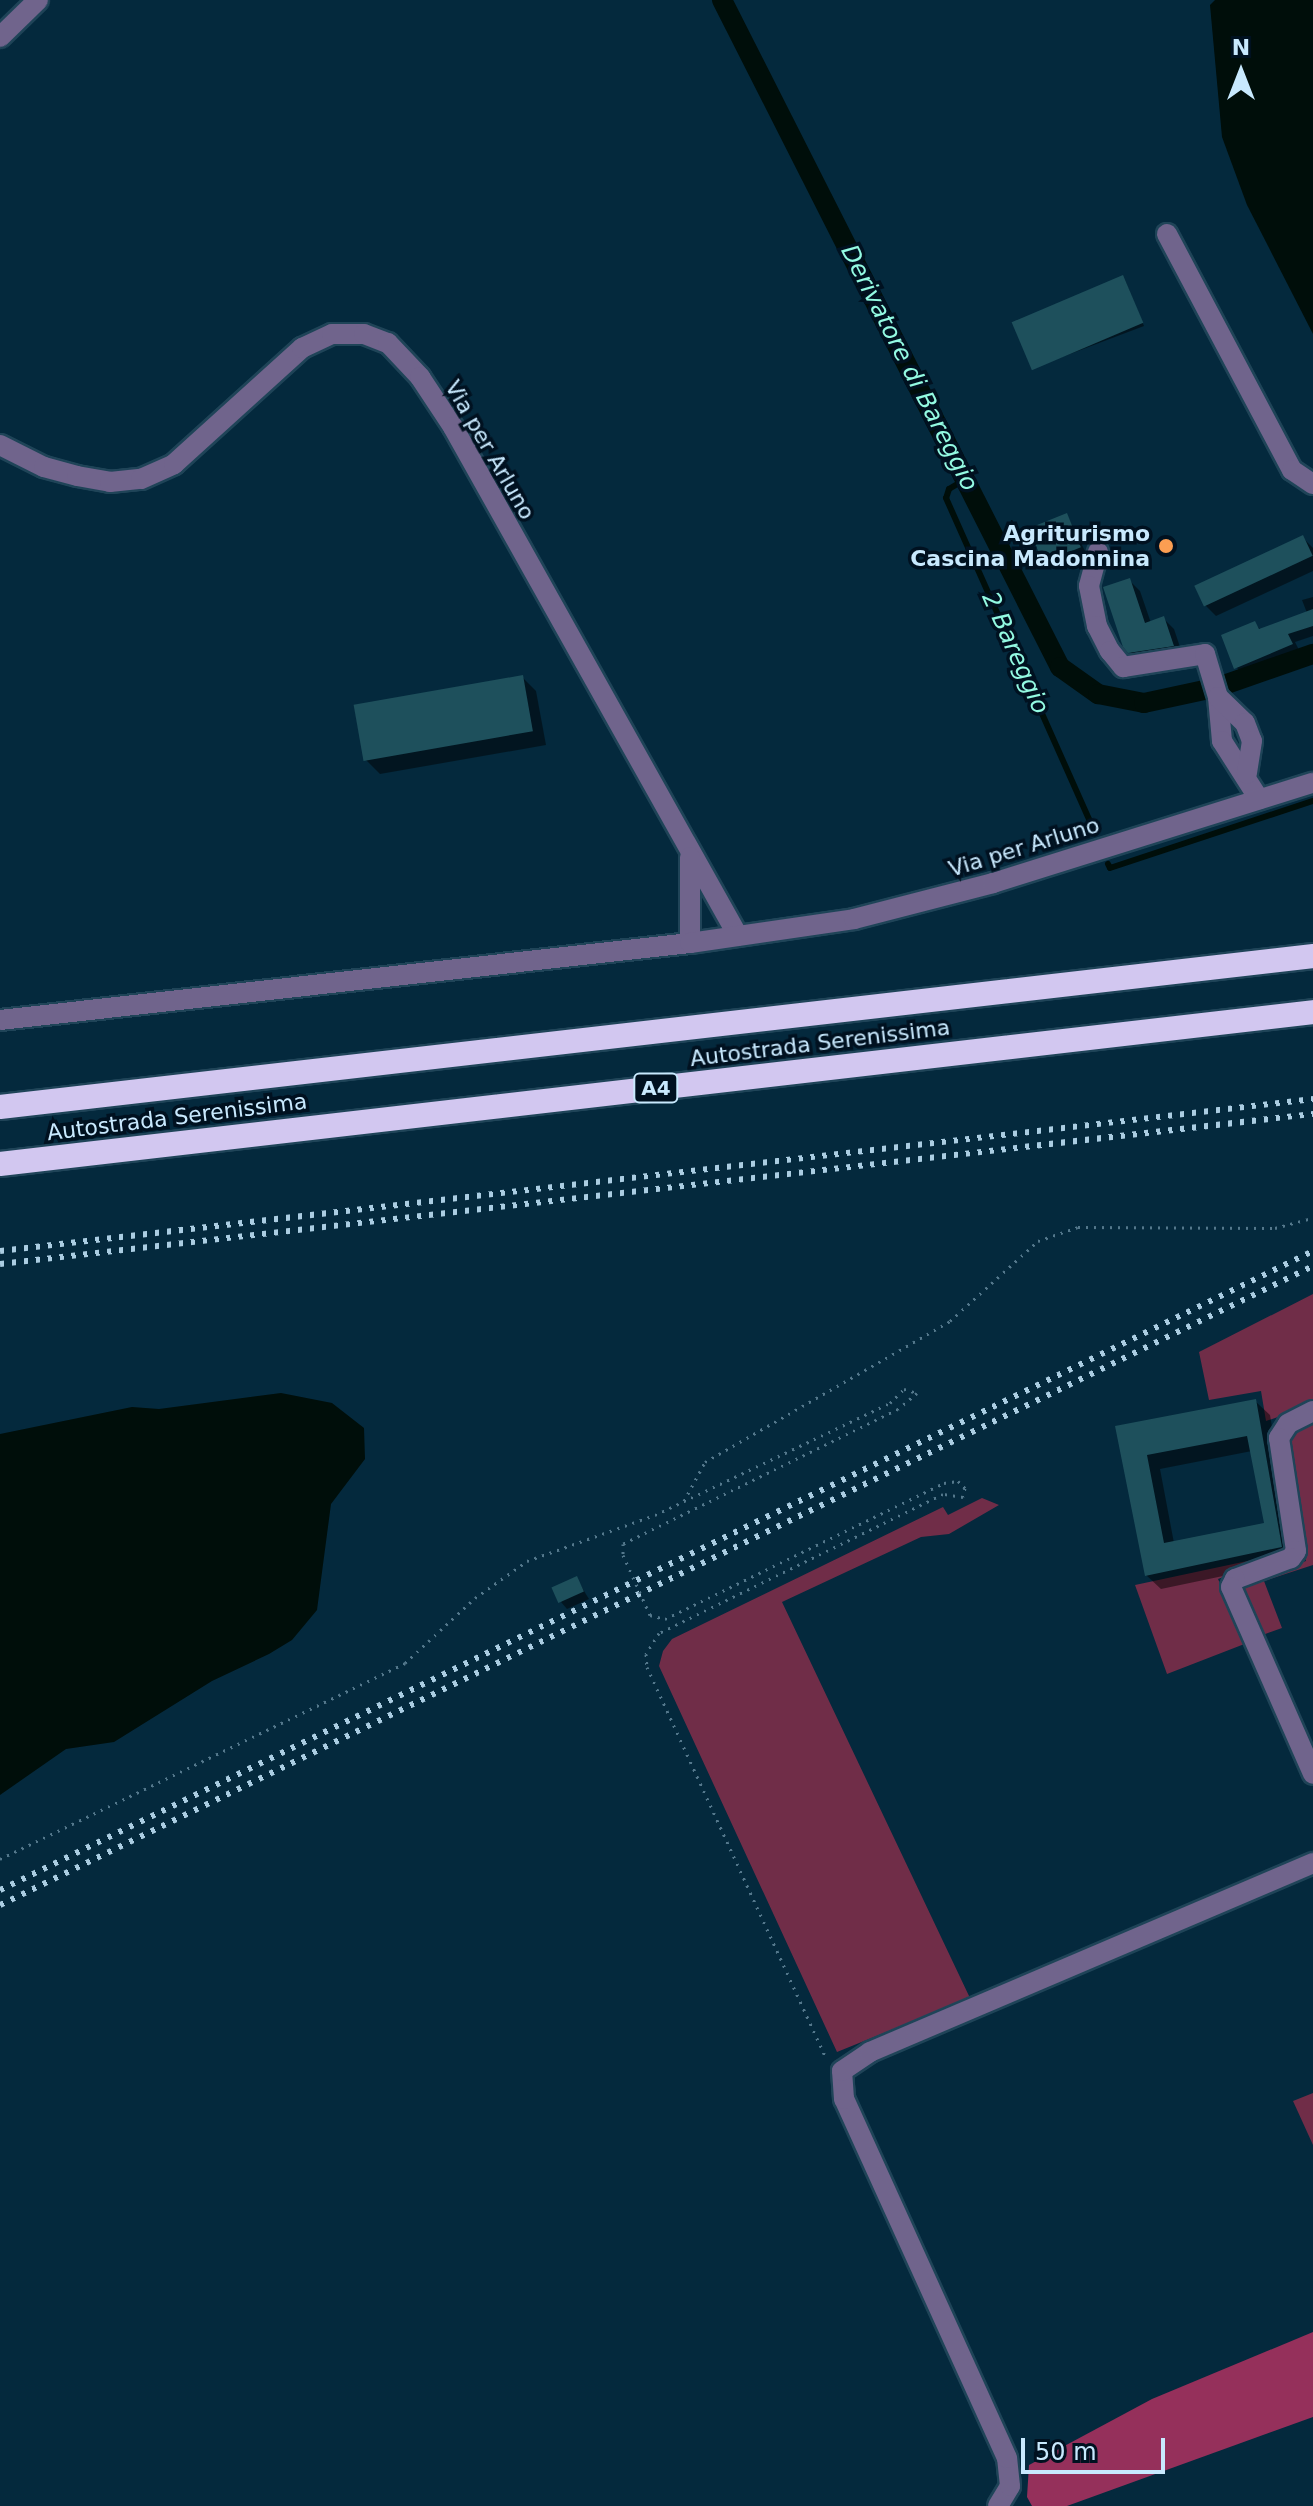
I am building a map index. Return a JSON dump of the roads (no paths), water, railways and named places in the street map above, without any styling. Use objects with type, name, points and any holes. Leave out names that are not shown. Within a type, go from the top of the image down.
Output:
[{"type":"highway","name":"Autostrada Serenissima","points":[[0,1107],[1313,956]]},
{"type":"highway","name":"Autostrada Serenissima","points":[[0,1164],[1313,1012]]},
{"type":"street","points":[[0,37],[38,0]]},
{"type":"street","points":[[1167,234],[1292,470],[1313,484]]},
{"type":"street","name":"Via per Arluno","points":[[0,445],[44,467],[77,476],[110,482],[141,479],[174,464],[302,348],[332,334],[364,334],[388,343],[420,377],[453,427],[690,853],[740,936],[854,919],[993,883],[1313,783]]},
{"type":"street","points":[[1098,552],[1089,586],[1097,626],[1123,667],[1205,654],[1216,687],[1222,741],[1247,774],[1259,799]]},
{"type":"street","points":[[1216,687],[1245,723],[1252,741],[1247,774]]},
{"type":"street","name":"Via per Arluno","points":[[690,853],[690,943]]},
{"type":"street","points":[[0,1020],[740,936]]},
{"type":"street","points":[[1313,1411],[1288,1424],[1279,1438],[1294,1555],[1235,1579],[1231,1587],[1313,1774]]},
{"type":"street","points":[[998,2506],[1010,2486],[1007,2458],[844,2099],[842,2071],[870,2052],[1313,1863]]},
{"type":"waterway","name":"Derivatore di Bareggio","points":[[722,0],[1060,667],[1098,694],[1144,703],[1218,687],[1313,654]]},
{"type":"waterway","name":"2 Bareggio","points":[[964,480],[949,489],[946,498],[1095,833]]},
{"type":"waterway","name":"2 Bareggio","points":[[1108,864],[1110,868],[1313,801]]},
{"type":"railway","points":[[0,1251],[1313,1099]]},
{"type":"railway","points":[[0,1264],[1313,1114]]},
{"type":"railway","points":[[0,1890],[1313,1251]]},
{"type":"railway","points":[[0,1905],[1313,1266]]},
{"type":"place","name":"Agriturismo Cascina Madonnina","points":[[1166,546]]}]
